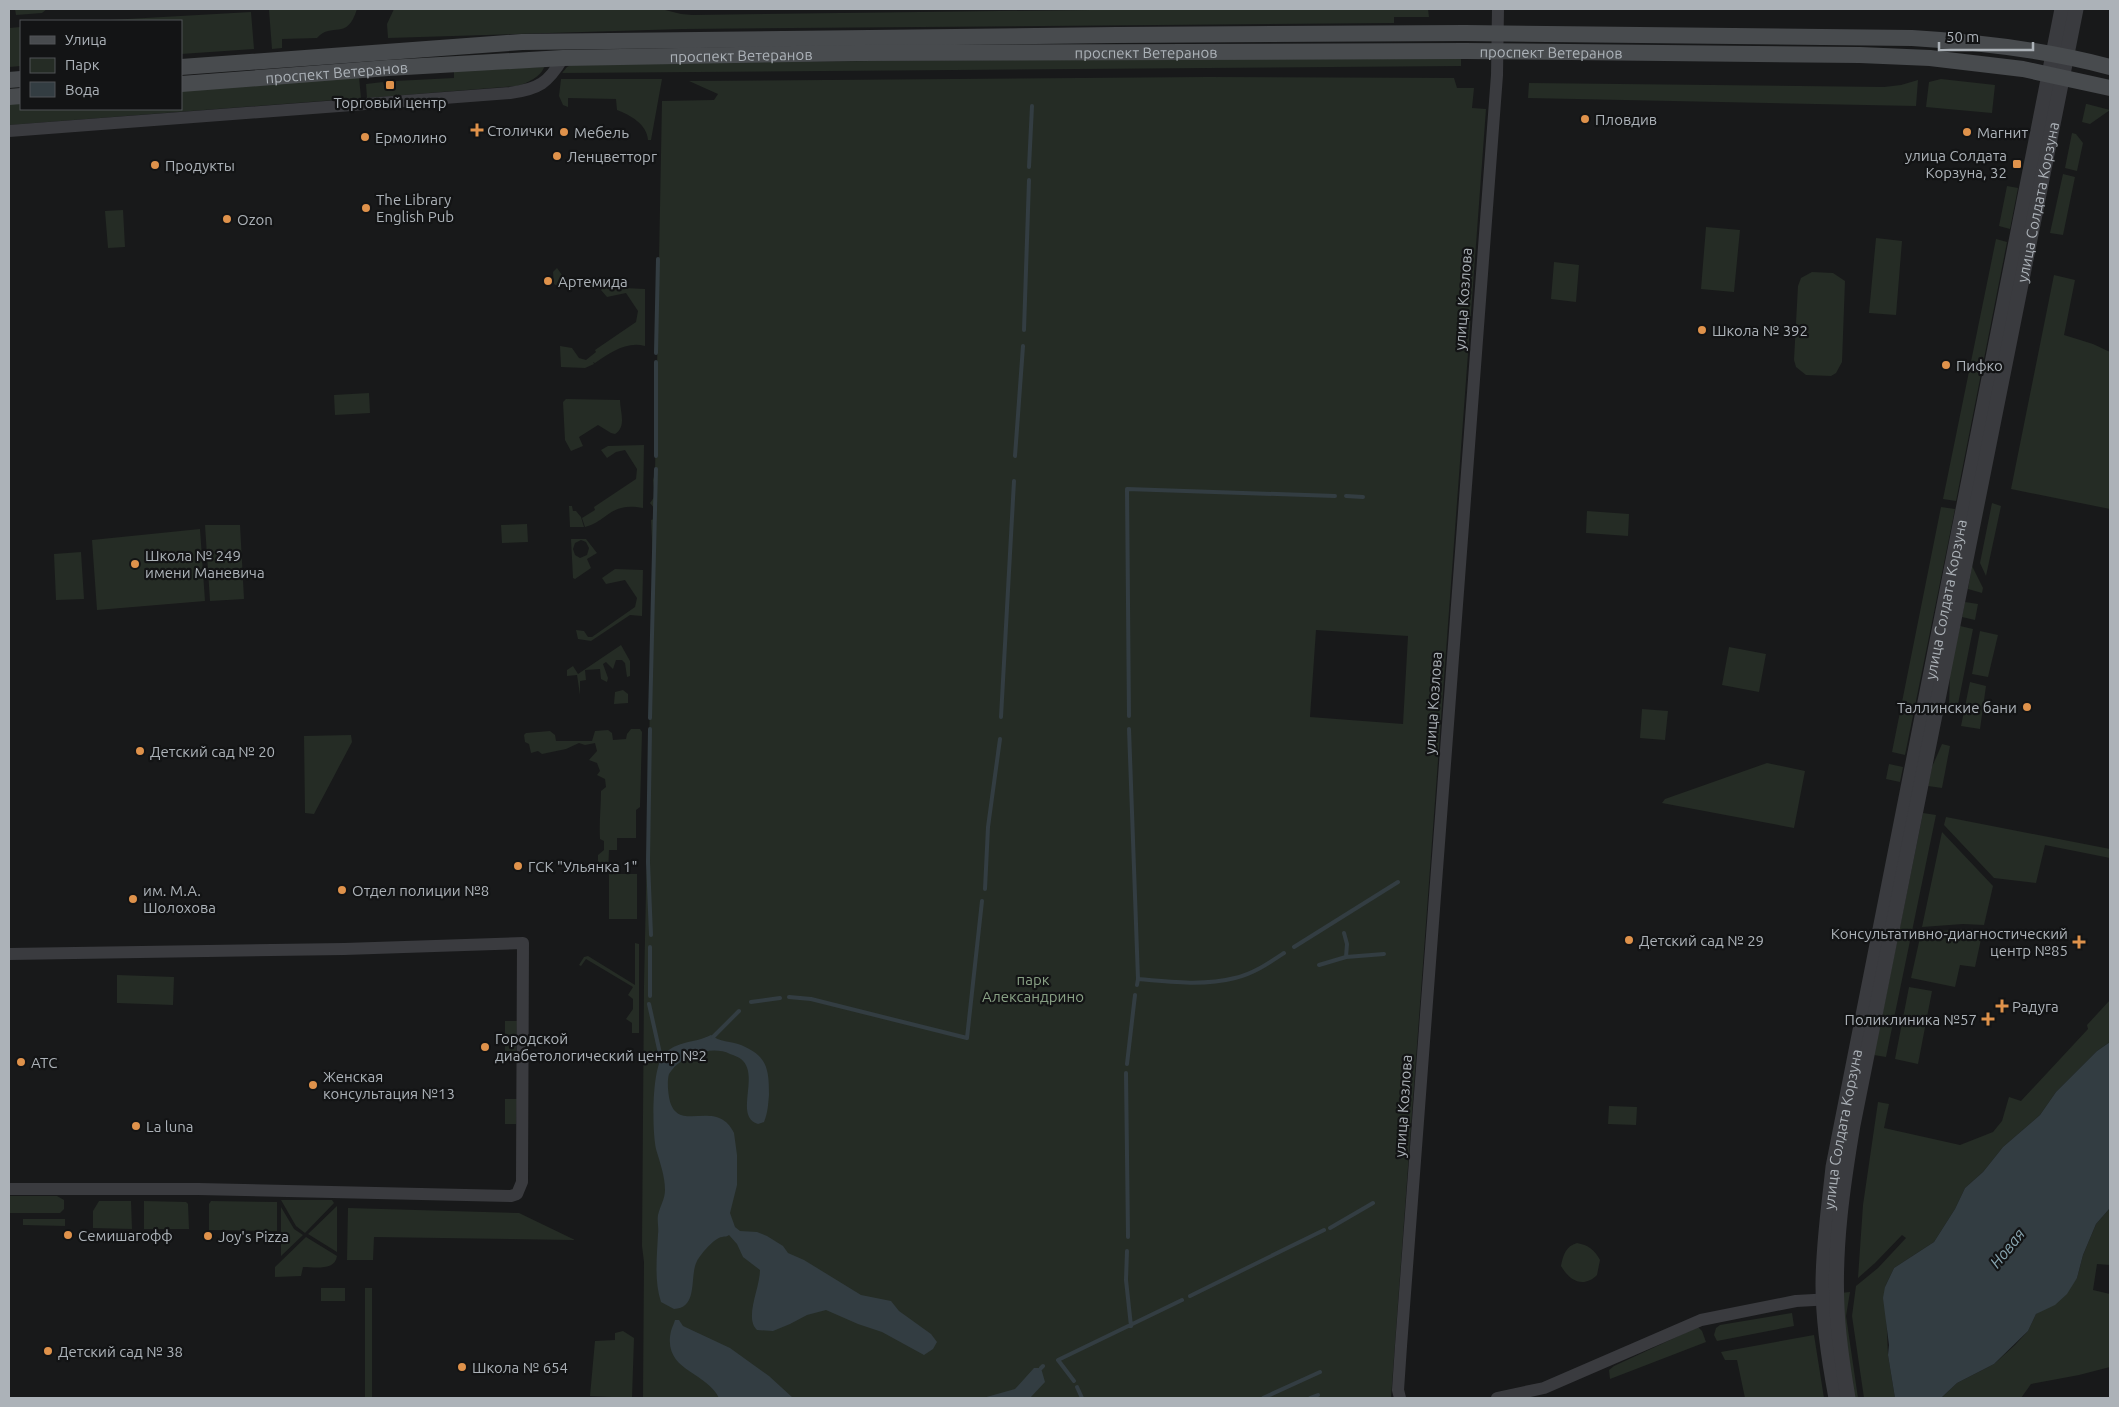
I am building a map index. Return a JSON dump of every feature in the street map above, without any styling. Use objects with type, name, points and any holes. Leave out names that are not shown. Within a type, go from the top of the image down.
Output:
[{"type":"main road","name":"проспект Ветеранов","points":[[182,67],[522,42],[1117,34],[1498,33],[1912,38],[1962,41],[2059,56],[2110,67]]},
{"type":"main road","name":"проспект Ветеранов","points":[[182,84],[388,68],[563,58],[857,53],[1497,51],[1860,55],[1930,58],[2022,69],[2110,88]]},
{"type":"street","name":"улица Козлова","points":[[1400,1398],[1398,1390],[1497,51],[1498,9]]},
{"type":"street","name":"улица Солдата Корзуна","points":[[1836,1398],[1827,1344],[1830,1299],[1853,1125],[2056,76],[2062,9]]},
{"type":"street","name":"улица Солдата Корзуна","points":[[2059,56],[2076,9]]},
{"type":"street","points":[[9,131],[519,92],[546,81],[552,76],[563,58]]},
{"type":"street","points":[[9,954],[344,949],[523,943],[522,1182],[517,1194],[511,1196],[198,1189],[9,1189]]},
{"type":"street","name":"улица Солдата Корзуна","points":[[1830,1299],[1838,1327],[1848,1398]]},
{"type":"street","points":[[1496,1398],[1544,1388],[1700,1320],[1791,1302],[1830,1299]]},
{"type":"green space","points":[[15,9],[47,9],[42,13],[16,15]]},
{"type":"green space","points":[[357,9],[349,25],[344,28],[328,31],[317,38],[282,39],[282,48],[272,49],[269,10]]},
{"type":"green space","points":[[394,9],[661,9],[692,15],[1166,9],[1428,9],[1429,17],[1394,17],[1394,23],[683,29],[388,38],[387,24]]},
{"type":"green space","points":[[251,12],[254,49],[182,54],[182,20],[110,20]]},
{"type":"green space","points":[[20,27],[20,66],[9,67],[9,28]]},
{"type":"green space","points":[[1461,57],[1461,66],[562,73],[567,67],[575,63]]},
{"type":"green space","points":[[544,67],[537,76],[517,86],[367,98],[366,84],[383,82],[384,86],[395,85],[395,81],[454,78],[454,71]]},
{"type":"green space","points":[[359,77],[361,98],[9,125],[9,104],[20,103],[20,110],[182,110],[182,91]]},
{"type":"green space","name":"парк Александрино","points":[[1207,77],[1454,78],[1457,88],[1474,88],[1472,108],[1486,109],[1391,1398],[643,1398],[644,986],[653,560],[651,520],[654,519],[654,508],[650,503],[655,496],[653,480],[655,473],[662,101],[714,100],[718,94],[689,81]],"holes":[[[1316,630],[1408,636],[1403,724],[1310,717]]]},
{"type":"green space","points":[[561,79],[662,79],[651,140],[648,140],[645,129],[637,121],[617,110],[616,99],[568,98],[568,107],[563,105],[559,96]]},
{"type":"green space","points":[[1941,79],[1995,85],[1992,113],[1926,107],[1929,82]]},
{"type":"green space","points":[[1918,80],[1916,106],[1528,98],[1529,83],[1884,87]]},
{"type":"green space","points":[[2086,104],[2110,110],[2090,124],[2082,122]]},
{"type":"green space","points":[[2072,133],[2076,134],[2083,143],[2077,171],[2065,168]]},
{"type":"green space","points":[[2063,174],[2075,177],[2063,235],[2050,233]]},
{"type":"green space","points":[[2007,186],[2018,188],[2010,229],[1999,226]]},
{"type":"green space","points":[[123,210],[125,247],[108,248],[105,211]]},
{"type":"green space","points":[[1706,227],[1740,230],[1734,292],[1701,289]]},
{"type":"green space","points":[[1876,238],[1902,241],[1896,315],[1869,313]]},
{"type":"green space","points":[[1996,239],[2007,242],[1956,501],[1943,499]]},
{"type":"green space","points":[[1554,262],[1579,265],[1576,302],[1551,299]]},
{"type":"green space","points":[[557,268],[567,282],[559,287],[554,284],[553,272]]},
{"type":"green space","points":[[1812,272],[1833,273],[1845,281],[1842,362],[1836,373],[1831,376],[1806,375],[1796,367],[1794,360],[1798,286],[1801,278]]},
{"type":"green space","points":[[2054,275],[2075,280],[2064,335],[2093,344],[2110,352],[2110,509],[2011,489]]},
{"type":"green space","points":[[603,287],[645,289],[645,346],[631,345],[625,347],[612,352],[585,368],[561,367],[560,346],[572,348],[579,358],[586,360],[596,352],[595,350],[636,322],[638,311],[626,293],[607,297],[601,290]]},
{"type":"green space","points":[[369,393],[370,413],[335,415],[334,395]]},
{"type":"green space","points":[[566,399],[620,400],[622,423],[619,431],[615,434],[611,433],[598,425],[579,437],[583,446],[571,451],[565,440],[563,402]]},
{"type":"green space","points":[[644,445],[643,508],[623,507],[585,527],[582,518],[595,510],[594,507],[636,479],[637,469],[625,450],[616,452],[607,458],[601,450],[608,446]]},
{"type":"green space","points":[[1992,503],[2001,506],[1986,576],[1980,563]]},
{"type":"green space","points":[[569,506],[572,506],[573,511],[576,511],[581,517],[584,527],[570,527]]},
{"type":"green space","points":[[1941,507],[1955,509],[1905,755],[1892,752]]},
{"type":"green space","points":[[1587,511],[1629,514],[1628,536],[1586,533]]},
{"type":"green space","points":[[527,524],[528,542],[502,543],[501,525]]},
{"type":"green space","points":[[205,525],[240,525],[244,599],[210,601]]},
{"type":"green space","points":[[200,529],[205,601],[97,610],[92,540]]},
{"type":"green space","points":[[571,539],[586,539],[597,553],[587,559],[591,568],[575,579],[573,578]],"holes":[[[581,540],[586,542],[589,548],[587,555],[580,558],[575,555],[573,549],[575,543]]]},
{"type":"green space","points":[[81,552],[84,599],[56,600],[54,554]]},
{"type":"green space","points":[[1972,566],[1983,588],[1982,593],[1968,589]]},
{"type":"green space","points":[[615,569],[643,570],[642,616],[630,615],[591,641],[578,639],[576,630],[584,631],[588,637],[592,637],[635,607],[637,598],[625,580],[606,584],[602,578]]},
{"type":"green space","points":[[1965,602],[1978,604],[1975,620],[1962,617]]},
{"type":"green space","points":[[1960,626],[1973,629],[1957,709],[1949,707],[1950,672]]},
{"type":"green space","points":[[1980,631],[1998,635],[1988,677],[1972,674]]},
{"type":"green space","points":[[621,645],[630,661],[630,676],[627,677],[625,663],[622,660],[616,660],[613,669],[606,662],[603,664],[608,678],[607,682],[601,679],[600,669],[585,670],[586,680],[580,681],[580,695],[577,675],[567,676],[567,670],[573,666],[578,674]]},
{"type":"green space","points":[[1729,647],[1766,654],[1759,692],[1722,685]]},
{"type":"green space","points":[[1970,682],[1986,686],[1980,729],[1961,726]]},
{"type":"green space","points":[[623,690],[628,694],[628,703],[614,704],[615,692]]},
{"type":"green space","points":[[1642,709],[1668,711],[1665,740],[1640,738]]},
{"type":"green space","points":[[631,729],[640,729],[642,732],[640,807],[636,810],[636,838],[617,838],[617,850],[609,850],[607,872],[598,861],[598,855],[604,850],[604,841],[600,839],[600,821],[601,791],[606,787],[605,779],[597,775],[600,771],[597,763],[589,760],[597,751],[595,743],[585,745],[579,743],[566,749],[542,754],[538,751],[531,753],[529,744],[525,742],[524,735],[526,733],[550,731],[555,735],[556,741],[592,741],[595,731],[608,730],[612,733],[613,740],[626,739]]},
{"type":"green space","points":[[351,735],[352,742],[314,814],[305,813],[304,736]]},
{"type":"green space","points":[[1942,744],[1950,746],[1942,788],[1928,786],[1932,767]]},
{"type":"green space","points":[[1767,763],[1805,771],[1794,828],[1662,803],[1665,799]]},
{"type":"green space","points":[[1889,764],[1903,767],[1900,782],[1886,779]]},
{"type":"green space","points":[[1923,813],[1936,815],[1886,1057],[1874,1055]]},
{"type":"green space","points":[[1946,817],[2110,849],[2110,858],[2045,845],[2036,883],[1994,878],[1944,825]]},
{"type":"green space","points":[[1942,832],[1993,886],[1984,925],[1963,924],[1922,927]]},
{"type":"green space","points":[[609,874],[637,874],[637,919],[609,919]]},
{"type":"green space","points":[[1963,929],[1983,930],[1975,967],[1960,965],[1955,987],[1911,978],[1921,933]]},
{"type":"green space","points":[[635,943],[639,944],[639,1033],[632,1033],[632,1023],[626,1019],[633,1009],[633,999],[628,995],[633,987],[586,959],[581,966],[579,965],[584,957],[588,956],[635,985]]},
{"type":"green space","points":[[117,975],[174,977],[173,1005],[117,1003]]},
{"type":"green space","points":[[1909,987],[1932,991],[1918,1064],[1895,1059]]},
{"type":"green space","points":[[2110,1000],[2110,1042],[2097,1051],[2056,1092],[2040,1115],[2003,1147],[1983,1172],[1965,1188],[1955,1209],[1934,1242],[1894,1268],[1885,1287],[1888,1355],[1895,1398],[1864,1398],[1852,1316],[1856,1286],[1878,1268],[1906,1238],[1902,1235],[1858,1278],[1863,1205],[1878,1102],[1889,1104],[1884,1128],[1960,1145],[1993,1132],[2002,1121],[2009,1097],[2021,1101],[2088,1029],[2087,1025]]},
{"type":"green space","points":[[505,1021],[517,1021],[516,1051],[505,1051]]},
{"type":"green space","points":[[505,1099],[517,1099],[516,1124],[505,1124]]},
{"type":"green space","points":[[1609,1106],[1637,1107],[1636,1125],[1608,1124]]},
{"type":"green space","points":[[9,1196],[57,1196],[64,1200],[64,1209],[60,1213],[9,1213]]},
{"type":"green space","points":[[281,1200],[332,1200],[334,1203],[305,1233],[296,1226]]},
{"type":"green space","points":[[99,1201],[131,1201],[132,1229],[93,1228],[93,1211]]},
{"type":"green space","points":[[144,1201],[186,1202],[188,1204],[189,1229],[144,1229]]},
{"type":"green space","points":[[211,1201],[277,1202],[277,1231],[209,1230],[209,1204]]},
{"type":"green space","points":[[337,1206],[337,1252],[308,1234]]},
{"type":"green space","points":[[281,1207],[294,1229],[303,1235],[281,1256]]},
{"type":"green space","points":[[348,1208],[519,1213],[575,1240],[374,1237],[373,1260],[347,1260]]},
{"type":"green space","points":[[2110,1208],[2110,1265],[2097,1264],[2093,1290],[2110,1294],[2110,1367],[2031,1384],[2021,1398],[1941,1398],[1957,1383],[1994,1364],[2028,1331],[2036,1314],[2077,1278],[2083,1255],[2096,1224]]},
{"type":"green space","points":[[23,1219],[65,1219],[65,1226],[23,1225]]},
{"type":"green space","points":[[306,1237],[337,1256],[333,1264],[324,1267],[303,1267],[301,1276],[275,1277],[275,1267]]},
{"type":"green space","points":[[1577,1243],[1591,1248],[1600,1260],[1597,1275],[1592,1279],[1582,1282],[1572,1279],[1561,1266],[1570,1246]]},
{"type":"green space","points":[[321,1288],[345,1288],[345,1301],[321,1301]]},
{"type":"green space","points":[[365,1288],[372,1288],[372,1398],[365,1398]]},
{"type":"green space","points":[[1850,1292],[1846,1316],[1858,1398],[1852,1398],[1840,1293]]},
{"type":"green space","points":[[1792,1313],[1794,1326],[1717,1341],[1714,1335],[1716,1328],[1720,1325]]},
{"type":"green space","points":[[1698,1327],[1702,1331],[1706,1342],[1610,1379],[1609,1370],[1614,1366]]},
{"type":"green space","points":[[623,1331],[634,1338],[632,1398],[590,1396],[595,1341],[615,1340],[615,1333]]},
{"type":"green space","points":[[1814,1335],[1824,1398],[1745,1398],[1737,1360],[1725,1360],[1721,1352]]},
{"type":"water","points":[[711,1035],[750,1049],[765,1064],[768,1077],[769,1095],[767,1112],[764,1122],[758,1124],[751,1120],[748,1113],[749,1075],[741,1059],[726,1052],[709,1051],[700,1053],[681,1061],[668,1077],[669,1097],[673,1109],[680,1114],[688,1116],[717,1117],[726,1122],[734,1133],[737,1155],[737,1185],[730,1213],[735,1227],[740,1231],[757,1232],[767,1236],[783,1246],[788,1253],[804,1260],[861,1295],[891,1301],[899,1311],[931,1334],[937,1342],[933,1349],[924,1355],[882,1332],[826,1310],[807,1315],[773,1331],[757,1330],[753,1325],[752,1310],[760,1270],[743,1257],[737,1244],[729,1235],[715,1240],[697,1261],[692,1290],[687,1303],[682,1307],[674,1309],[661,1302],[657,1277],[658,1218],[665,1185],[656,1149],[653,1117],[658,1067],[661,1059],[671,1048]]},
{"type":"water","name":"Новая","points":[[2110,1042],[2110,1208],[2096,1224],[2083,1255],[2077,1278],[2067,1294],[2055,1305],[2036,1314],[2028,1331],[1994,1364],[1957,1383],[1941,1398],[1895,1398],[1888,1355],[1889,1345],[1883,1298],[1885,1287],[1894,1268],[1934,1242],[1955,1209],[1965,1188],[1983,1172],[2003,1147],[2040,1115],[2056,1092],[2097,1051]]},
{"type":"water","points":[[675,1320],[679,1320],[683,1326],[730,1348],[769,1376],[793,1398],[719,1398],[713,1389],[679,1363],[673,1355],[670,1344],[671,1331]]},
{"type":"water","points":[[1034,1368],[1041,1368],[1045,1382],[1030,1398],[983,1398],[1015,1389]]},
{"type":"waterway","points":[[1029,167],[1032,106]]},
{"type":"waterway","points":[[1024,330],[1029,180]]},
{"type":"waterway","points":[[656,353],[658,259]]},
{"type":"waterway","points":[[1015,456],[1023,346]]},
{"type":"waterway","points":[[656,362],[656,456]]},
{"type":"waterway","points":[[650,718],[656,469]]},
{"type":"waterway","points":[[1001,717],[1014,481]]},
{"type":"waterway","points":[[1129,716],[1127,489],[1335,496]]},
{"type":"waterway","points":[[1346,496],[1363,497]]},
{"type":"waterway","points":[[650,729],[648,862],[651,935]]},
{"type":"waterway","points":[[1129,729],[1137,985]]},
{"type":"waterway","points":[[985,889],[988,827],[1000,739]]},
{"type":"waterway","points":[[1294,947],[1398,882]]},
{"type":"waterway","points":[[789,997],[811,999],[967,1038],[982,901]]},
{"type":"waterway","points":[[1344,933],[1347,944],[1346,957],[1384,954]]},
{"type":"waterway","points":[[650,947],[650,996]]},
{"type":"waterway","points":[[1138,979],[1187,983],[1223,980],[1254,971],[1284,953]]},
{"type":"waterway","points":[[1319,965],[1346,957]]},
{"type":"waterway","points":[[1127,1064],[1135,995]]},
{"type":"waterway","points":[[751,1002],[780,998]]},
{"type":"waterway","points":[[649,1004],[661,1058]]},
{"type":"waterway","points":[[713,1037],[739,1011]]},
{"type":"waterway","points":[[1126,1073],[1128,1237]]},
{"type":"waterway","points":[[1330,1228],[1373,1203]]},
{"type":"waterway","points":[[1190,1296],[1324,1230]]},
{"type":"waterway","points":[[1127,1251],[1126,1280],[1131,1326]]},
{"type":"waterway","points":[[1074,1381],[1058,1360],[1182,1300]]},
{"type":"waterway","points":[[1263,1398],[1320,1372]]},
{"type":"waterway","points":[[1077,1387],[1082,1398]]},
{"type":"waterway","points":[[1310,1398],[1318,1395]]},
{"type":"place","name":"Торговый центр","points":[[390,85]]},
{"type":"place","name":"Пловдив","points":[[1585,119]]},
{"type":"place","name":"Столички","points":[[477,130]]},
{"type":"place","name":"Мебель","points":[[564,132]]},
{"type":"place","name":"Магнит","points":[[1967,132]]},
{"type":"place","name":"Ермолино","points":[[365,137]]},
{"type":"place","name":"Ленцветторг","points":[[557,156]]},
{"type":"place","name":"улица Солдата Корзуна, 32","points":[[2017,164]]},
{"type":"place","name":"Продукты","points":[[155,165]]},
{"type":"place","name":"The Library English Pub","points":[[366,208]]},
{"type":"place","name":"Ozon","points":[[227,219]]},
{"type":"place","name":"Артемида","points":[[548,281]]},
{"type":"place","name":"Школа № 392","points":[[1702,330]]},
{"type":"place","name":"Пифко","points":[[1946,365]]},
{"type":"place","name":"Школа № 249 имени Маневича","points":[[135,564]]},
{"type":"place","name":"Таллинские бани","points":[[2027,707]]},
{"type":"place","name":"Детский сад № 20","points":[[140,751]]},
{"type":"place","name":"ГСК \"Ульянка 1\"","points":[[518,866]]},
{"type":"place","name":"Отдел полиции №8","points":[[342,890]]},
{"type":"place","name":"им. М.А. Шолохова","points":[[133,899]]},
{"type":"place","name":"Детский сад № 29","points":[[1629,940]]},
{"type":"place","name":"Консультативно-диагностический центр №85","points":[[2079,942]]},
{"type":"place","name":"Радуга","points":[[2002,1006]]},
{"type":"place","name":"Поликлиника №57","points":[[1988,1019]]},
{"type":"place","name":"Городской диабетологический центр №2","points":[[485,1047]]},
{"type":"place","name":"АТС","points":[[21,1062]]},
{"type":"place","name":"Женская консультация №13","points":[[313,1085]]},
{"type":"place","name":"La luna","points":[[136,1126]]},
{"type":"place","name":"Семишагофф","points":[[68,1235]]},
{"type":"place","name":"Joy's Pizza","points":[[208,1236]]},
{"type":"place","name":"Детский сад № 38","points":[[48,1351]]},
{"type":"place","name":"Школа № 654","points":[[462,1367]]}]
